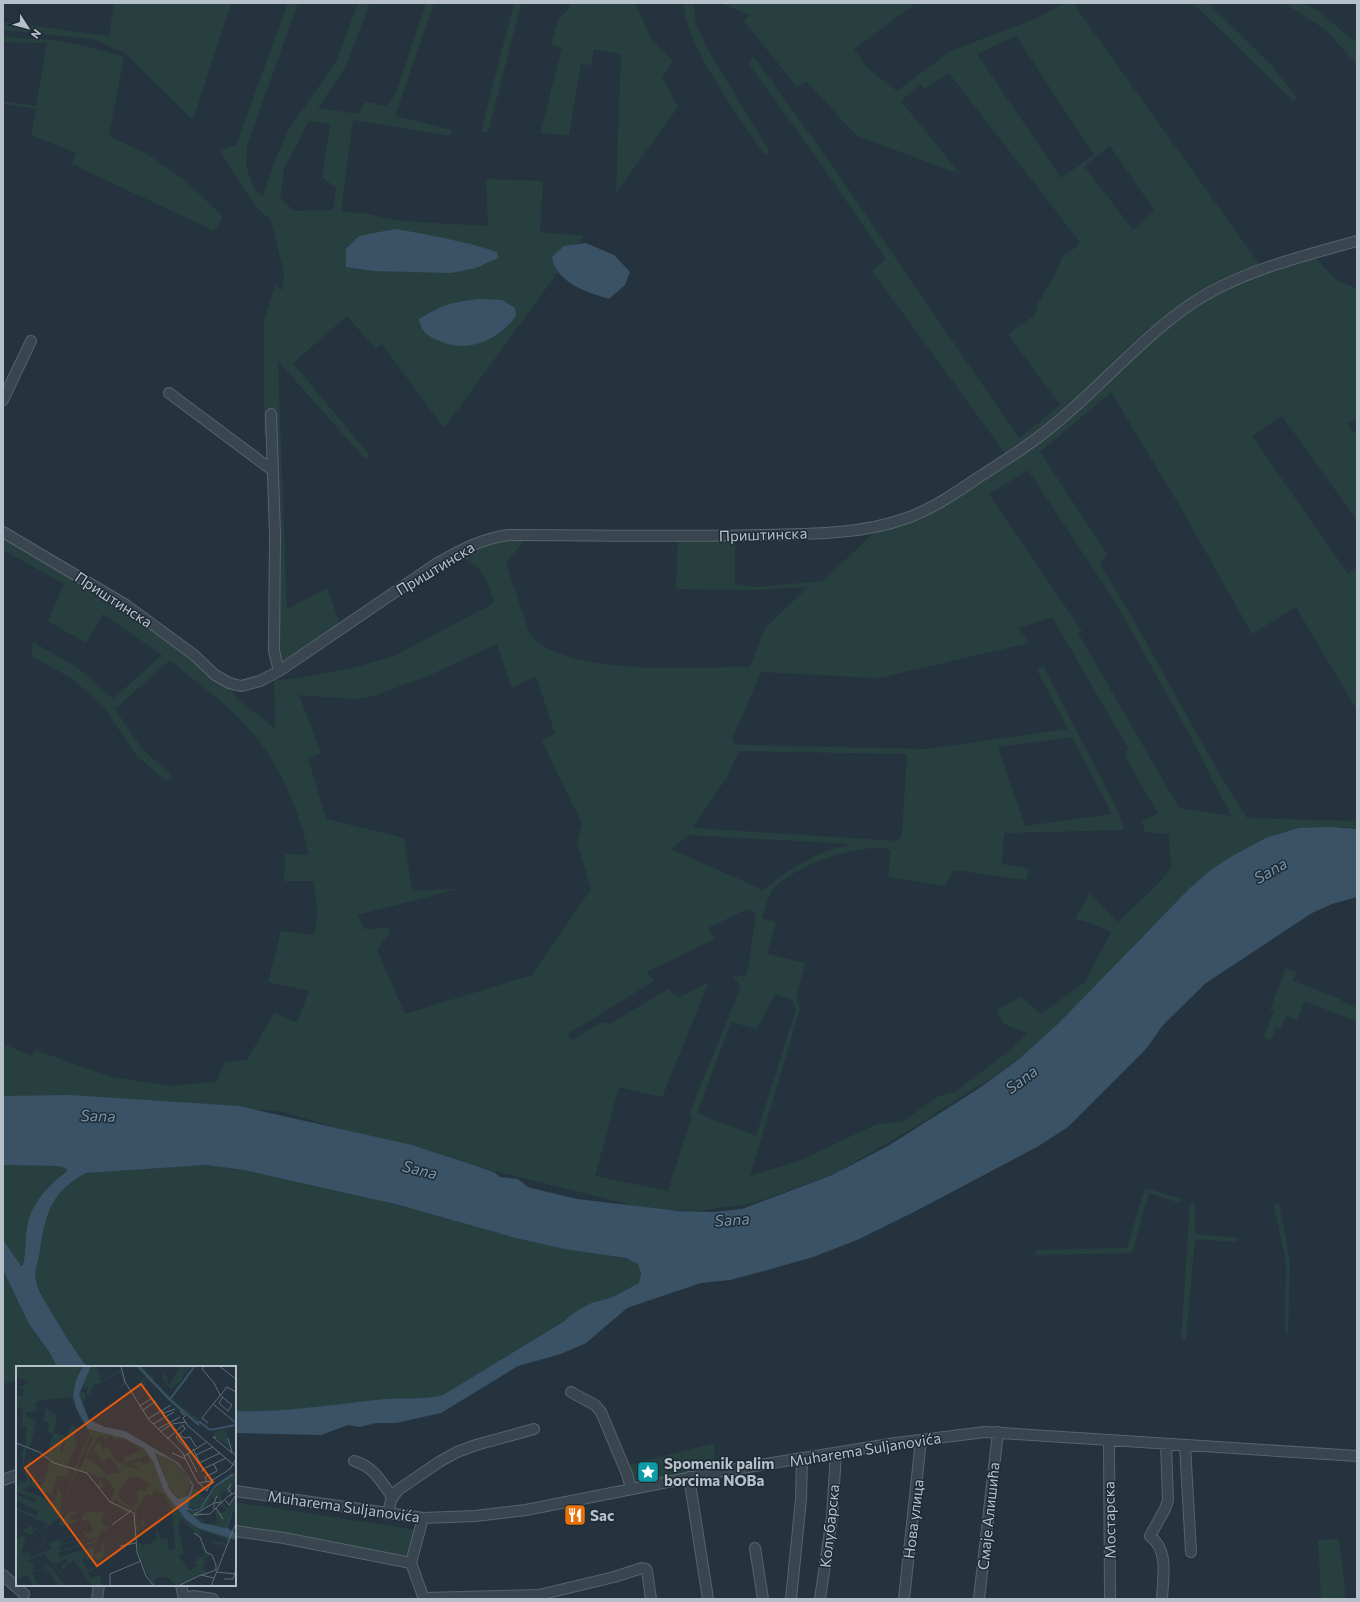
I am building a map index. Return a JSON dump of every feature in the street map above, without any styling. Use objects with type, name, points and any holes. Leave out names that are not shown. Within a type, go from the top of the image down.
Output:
[{"type":"street","name":"Приштинска","points":[[3,532],[126,605],[190,652],[215,675],[228,683],[241,686],[250,685],[279,671],[436,564],[458,551],[492,538],[508,535],[707,536],[787,534],[845,531],[880,526],[907,518],[933,506],[1017,452],[1071,410],[1159,330],[1189,306],[1216,289],[1242,277],[1357,241]]},
{"type":"street","points":[[3,400],[31,341]]},
{"type":"street","points":[[169,393],[272,470]]},
{"type":"street","points":[[271,414],[276,565],[274,651],[279,671]]},
{"type":"street","points":[[571,1392],[595,1405],[601,1412],[624,1467],[631,1489]]},
{"type":"street","points":[[388,1514],[392,1497],[419,1474],[458,1452],[476,1445],[534,1429]]},
{"type":"street","name":"Muharema Suljanovića","points":[[236,1490],[423,1518],[475,1516],[526,1510],[689,1477],[921,1440],[985,1432],[1357,1456]]},
{"type":"street","name":"Смаје Алишића","points":[[979,1599],[998,1432]]},
{"type":"street","name":"Нова улица","points":[[904,1599],[921,1440]]},
{"type":"street","name":"Мостарска","points":[[1109,1440],[1110,1599]]},
{"type":"street","points":[[1162,1599],[1162,1549],[1157,1541],[1150,1536],[1165,1509],[1168,1500],[1166,1444]]},
{"type":"street","points":[[1186,1445],[1191,1552]]},
{"type":"street","name":"Колубарска","points":[[820,1599],[832,1517],[836,1453]]},
{"type":"street","points":[[791,1599],[801,1506],[802,1459]]},
{"type":"street","points":[[354,1461],[370,1468],[379,1476],[392,1497]]},
{"type":"street","points":[[3,1480],[16,1475]]},
{"type":"street","points":[[689,1477],[708,1599]]},
{"type":"street","points":[[423,1518],[411,1563],[424,1598],[539,1595],[614,1577],[642,1568],[646,1569],[647,1571],[651,1599]]},
{"type":"street","points":[[236,1531],[284,1538],[411,1563]]},
{"type":"street","points":[[755,1548],[763,1599]]},
{"type":"street","points":[[3,1575],[24,1593]]},
{"type":"street","points":[[96,1599],[99,1586]]},
{"type":"street","points":[[181,1586],[184,1599],[193,1596],[213,1599]]},
{"type":"green space","points":[[114,3],[231,3],[193,120],[125,53],[93,39],[3,30],[3,22],[109,36]]},
{"type":"green space","points":[[288,3],[298,3],[247,146],[246,165],[252,185],[263,197],[274,162],[289,129],[336,62],[358,3],[370,3],[346,66],[318,108],[358,114],[366,102],[386,106],[395,95],[426,3],[434,3],[395,116],[452,130],[450,136],[353,120],[341,212],[364,213],[400,221],[488,226],[486,179],[543,181],[540,232],[584,236],[578,244],[564,246],[554,266],[558,272],[444,428],[382,344],[376,349],[347,316],[293,363],[370,456],[366,460],[278,361],[287,609],[327,588],[340,624],[281,662],[277,661],[274,435],[264,435],[264,321],[275,286],[283,290],[284,274],[271,220],[256,207],[219,150],[236,145]],"holes":[[[309,121],[330,124],[322,177],[336,188],[333,210],[294,211],[280,198],[284,169]]]},
{"type":"green space","points":[[514,3],[521,3],[488,133],[481,132]]},
{"type":"green space","points":[[570,3],[635,3],[652,40],[673,61],[662,77],[678,107],[616,193],[621,54],[594,49],[591,65],[581,64],[569,135],[540,133],[562,48],[551,45],[558,20],[569,8]]},
{"type":"green space","points":[[684,3],[693,3],[696,24],[708,50],[769,151],[765,155],[703,60],[686,20]]},
{"type":"green space","points":[[720,3],[916,3],[854,49],[868,69],[897,91],[951,51],[1037,18],[1064,3],[1079,3],[1075,6],[1260,265],[1242,271],[1206,288],[1173,310],[1127,348],[1064,408],[1005,453],[872,271],[886,259],[819,161],[748,63],[754,57],[824,154],[1019,438],[1060,405],[1008,334],[1035,315],[1038,303],[1052,280],[1063,256],[1078,246],[1079,241],[949,73],[924,89],[920,84],[901,101],[960,174],[857,136],[806,81],[797,87],[744,21],[750,15]],"holes":[[[1016,36],[1094,155],[1061,178],[977,54]],[[1110,146],[1154,210],[1133,230],[1084,166]]]},
{"type":"green space","points":[[1193,3],[1208,3],[1271,65],[1297,98],[1293,101]]},
{"type":"green space","points":[[1284,3],[1300,3],[1307,5],[1322,14],[1357,42],[1357,65],[1326,30]]},
{"type":"green space","points":[[3,37],[53,40],[85,46],[124,57],[109,136],[147,154],[187,182],[223,217],[214,231],[72,164],[76,153],[31,135],[36,109],[3,104],[3,101],[36,106],[47,43],[3,42]]},
{"type":"green space","points":[[1313,255],[1337,281],[1354,287],[1357,292],[1357,419],[1347,423],[1357,436],[1357,520],[1282,416],[1252,436],[1348,574],[1357,568],[1357,710],[1296,607],[1252,634],[1184,513],[1111,392],[1040,452],[1107,554],[1100,565],[1138,628],[1209,755],[1247,818],[1357,821],[1357,828],[1337,827],[1279,833],[1233,859],[1184,896],[1137,942],[1054,1033],[1008,1067],[913,1128],[836,1173],[754,1203],[697,1211],[644,1208],[435,1156],[279,1111],[212,1106],[3,1097],[3,1044],[32,1056],[35,1050],[111,1077],[171,1086],[216,1082],[225,1062],[247,1060],[274,1013],[297,1023],[309,991],[268,982],[281,931],[314,935],[318,915],[314,881],[284,881],[285,854],[309,855],[291,797],[273,762],[249,729],[235,714],[211,693],[170,660],[115,709],[142,749],[172,775],[166,781],[136,755],[105,709],[73,679],[31,656],[33,642],[78,668],[113,699],[162,655],[103,614],[86,643],[48,621],[64,584],[3,550],[3,536],[110,598],[232,689],[237,699],[275,728],[274,680],[294,679],[352,668],[394,656],[494,603],[489,585],[479,569],[467,560],[451,557],[482,542],[526,538],[506,563],[530,635],[547,648],[572,658],[601,664],[633,667],[750,667],[765,628],[808,587],[754,590],[676,589],[678,539],[735,537],[735,584],[755,587],[823,581],[879,528],[894,525],[1028,447],[1130,358],[1211,293]],"holes":[[[1028,470],[1116,603],[1198,750],[1212,780],[1232,816],[1179,808],[1078,633],[1082,631],[989,494]],[[1052,617],[1128,748],[1125,756],[1158,814],[1142,821],[1145,832],[1169,834],[1171,868],[1159,883],[1118,922],[1090,893],[1075,919],[1090,923],[1111,932],[1085,982],[1041,1014],[1021,997],[996,1010],[1004,1024],[1027,1033],[1010,1050],[955,1092],[939,1096],[902,1122],[877,1124],[799,1161],[750,1176],[800,1009],[796,997],[805,963],[767,954],[776,923],[762,918],[773,889],[783,880],[812,864],[847,852],[879,848],[891,850],[888,877],[945,886],[954,870],[1026,880],[1029,869],[1002,864],[1004,833],[1124,830],[1118,811],[1043,666],[1037,670],[1068,729],[927,749],[736,745],[732,739],[761,672],[879,678],[1029,643],[1019,628]],[[497,644],[512,688],[536,676],[555,733],[542,741],[582,824],[577,841],[591,889],[532,975],[405,1014],[377,950],[390,932],[389,928],[364,929],[358,915],[457,889],[412,891],[404,838],[326,819],[308,758],[321,753],[299,695],[357,699],[374,696],[430,675]],[[1072,737],[1112,814],[1025,826],[998,747]],[[739,751],[907,754],[902,833],[899,841],[692,828],[727,777]],[[689,835],[852,844],[833,849],[803,862],[763,890],[671,849]],[[747,909],[756,913],[747,975],[732,977],[741,986],[689,1114],[692,1116],[668,1191],[595,1176],[619,1087],[662,1097],[709,982],[678,998],[668,989],[610,1024],[602,1022],[572,1040],[566,1035],[654,981],[647,972],[715,939],[708,928]],[[775,994],[792,999],[796,1009],[756,1136],[697,1113],[731,1022],[757,1029]]]},
{"type":"green space","points":[[1286,968],[1296,973],[1293,981],[1341,999],[1341,1002],[1357,1008],[1356,1021],[1305,1001],[1297,1020],[1286,1016],[1281,1029],[1276,1027],[1271,1040],[1264,1037],[1274,1011],[1270,1010]]},
{"type":"green space","points":[[3,1165],[59,1166],[67,1169],[66,1172],[47,1187],[26,1243],[24,1261],[21,1266],[3,1240]]},
{"type":"green space","points":[[206,1165],[250,1171],[338,1190],[556,1247],[623,1258],[638,1264],[641,1274],[639,1283],[613,1297],[591,1303],[575,1312],[563,1322],[443,1395],[422,1398],[385,1399],[292,1410],[236,1411],[236,1366],[86,1366],[71,1346],[44,1300],[31,1271],[33,1225],[68,1180],[86,1173]]},
{"type":"green space","points":[[1145,1188],[1182,1199],[1180,1203],[1149,1193],[1132,1253],[1035,1255],[1036,1250],[1127,1248]]},
{"type":"green space","points":[[1190,1203],[1195,1203],[1195,1234],[1238,1238],[1237,1242],[1195,1239],[1186,1340],[1181,1340]]},
{"type":"green space","points":[[1279,1203],[1290,1261],[1288,1333],[1285,1333],[1286,1262],[1274,1205]]},
{"type":"green space","points":[[3,1270],[29,1324],[50,1353],[56,1366],[16,1366],[16,1380],[3,1384]]},
{"type":"green space","points":[[714,1443],[715,1467],[637,1483],[633,1481],[629,1465]]},
{"type":"green space","points":[[236,1502],[417,1530],[413,1546],[406,1560],[236,1528]]},
{"type":"green space","points":[[1339,1539],[1346,1599],[1321,1599],[1318,1540]]},
{"type":"water","points":[[395,229],[485,248],[497,252],[498,258],[476,268],[451,273],[373,271],[346,267],[346,249],[359,236]]},
{"type":"water","points":[[586,243],[614,255],[630,272],[625,285],[609,299],[574,285],[560,274],[555,266],[552,257],[564,246]]},
{"type":"water","points":[[479,299],[502,300],[515,308],[516,316],[500,333],[490,339],[469,346],[446,344],[429,336],[421,326],[419,319],[434,310],[461,301]]},
{"type":"water","name":"Sana","points":[[1332,827],[1357,829],[1357,897],[1332,904],[1312,913],[1206,983],[1163,1025],[1146,1049],[1068,1127],[1037,1147],[916,1211],[857,1240],[813,1257],[730,1280],[701,1283],[627,1308],[586,1343],[561,1354],[518,1366],[441,1413],[396,1423],[376,1423],[360,1427],[348,1425],[321,1435],[236,1433],[236,1411],[273,1411],[385,1399],[443,1395],[563,1322],[575,1312],[591,1303],[613,1297],[639,1283],[641,1274],[638,1264],[626,1258],[564,1249],[516,1238],[395,1204],[244,1170],[206,1165],[86,1173],[63,1189],[50,1208],[46,1218],[35,1277],[38,1289],[69,1341],[86,1366],[56,1366],[50,1353],[29,1324],[3,1270],[3,1240],[21,1266],[23,1265],[27,1228],[32,1211],[46,1190],[66,1172],[67,1169],[59,1166],[3,1165],[3,1096],[69,1095],[239,1106],[412,1145],[494,1172],[500,1177],[518,1179],[528,1187],[577,1199],[679,1211],[713,1212],[742,1209],[832,1175],[888,1146],[978,1089],[1018,1060],[1060,1022],[1189,889],[1212,869],[1234,855],[1268,837],[1299,828]]},
{"type":"place","name":"Spomenik palim borcima NOBa","points":[[648,1472]]},
{"type":"place","name":"Sac","points":[[575,1515]]}]
